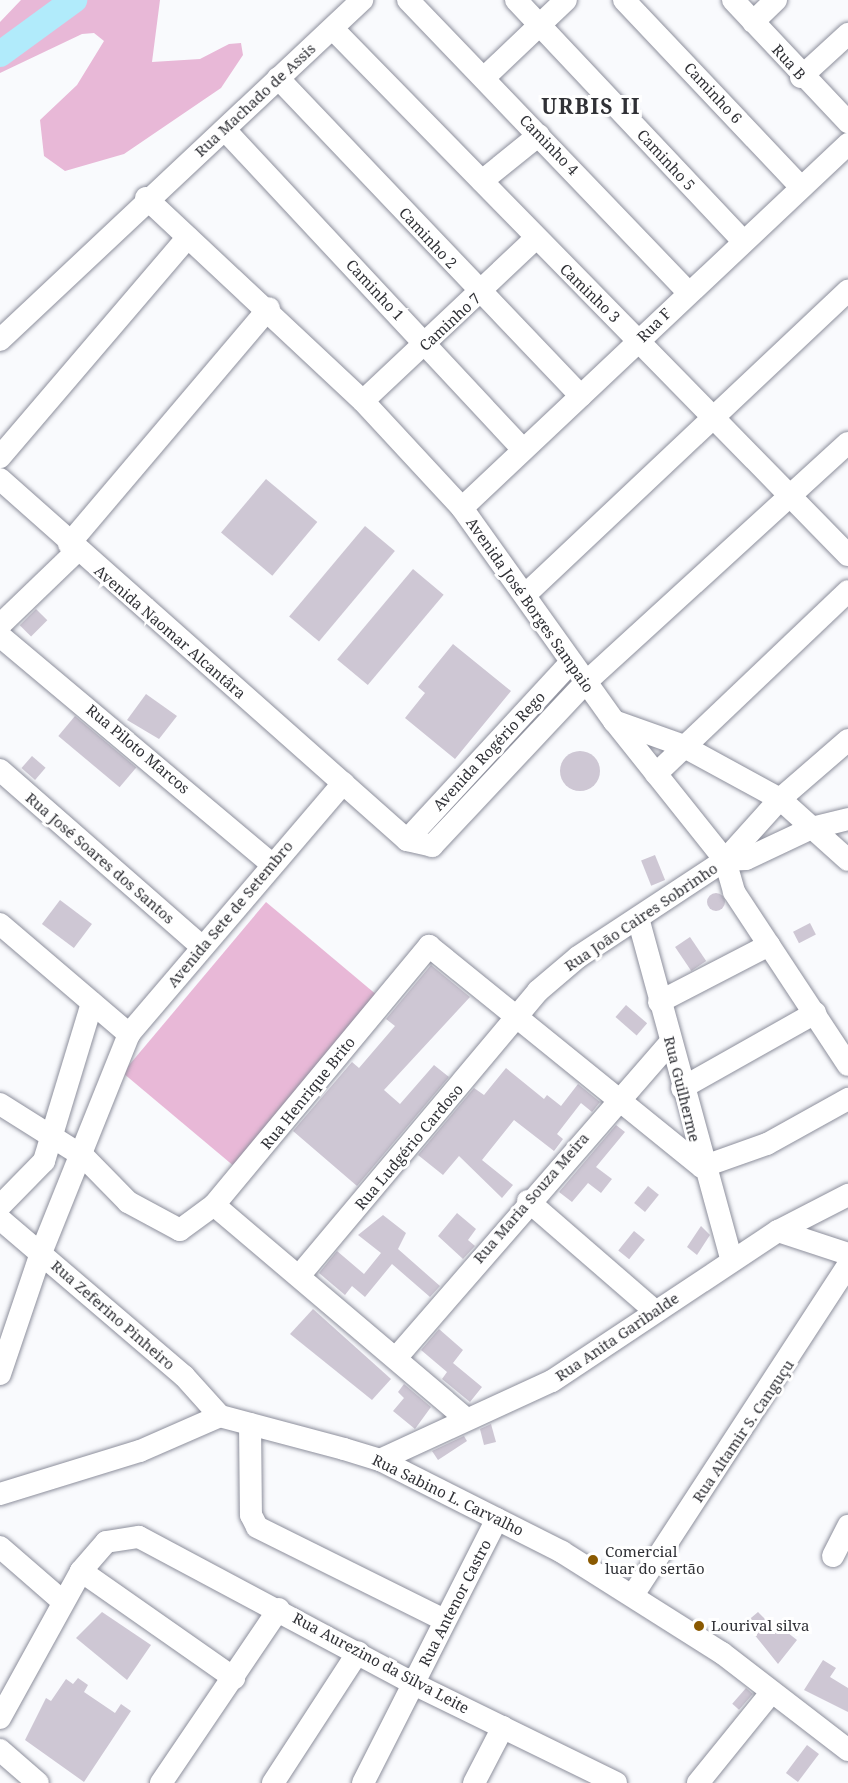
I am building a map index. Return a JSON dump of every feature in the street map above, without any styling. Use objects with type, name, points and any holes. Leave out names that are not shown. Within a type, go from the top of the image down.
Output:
[{"type":"street","name":"Rua Machado de Assis","points":[[0,340],[146,198],[225,130],[362,0]]},
{"type":"street","name":"Caminho 4","points":[[408,0],[688,292]]},
{"type":"street","name":"Caminho 5","points":[[516,0],[743,241]]},
{"type":"street","points":[[484,78],[538,24],[566,0]]},
{"type":"street","name":"Caminho 6","points":[[624,0],[801,187]]},
{"type":"street","name":"Rua B","points":[[732,0],[801,77],[848,122]]},
{"type":"street","points":[[753,22],[776,0]]},
{"type":"street","name":"Caminho 3","points":[[333,28],[482,181],[534,240],[717,418],[848,555]]},
{"type":"street","points":[[801,77],[848,34]]},
{"type":"street","name":"Caminho 2","points":[[278,78],[480,294],[581,396]]},
{"type":"street","name":"Caminho 1","points":[[225,130],[523,450]]},
{"type":"street","points":[[482,181],[539,135]]},
{"type":"street","name":"Rua F","points":[[462,508],[688,292],[848,144]]},
{"type":"street","name":"Avenida José Borges Sampaio","points":[[146,198],[269,308],[363,401],[462,508],[614,722],[725,860],[734,892],[848,1065]]},
{"type":"street","points":[[0,456],[188,237]]},
{"type":"street","name":"Caminho 7","points":[[363,401],[480,294],[534,240]]},
{"type":"street","points":[[525,596],[717,418],[848,291]]},
{"type":"street","points":[[0,625],[73,548],[269,308]]},
{"type":"street","name":"Avenida Rogério Rego","points":[[571,662],[407,840],[432,846],[585,683],[793,497],[848,443]]},
{"type":"street","name":"Avenida Naomar Alcantâra","points":[[0,479],[73,548],[343,783]]},
{"type":"street","points":[[656,774],[681,745],[848,591]]},
{"type":"street","name":"Rua Piloto Marcos","points":[[0,636],[273,865]]},
{"type":"street","points":[[614,722],[681,745],[780,800],[848,860]]},
{"type":"street","points":[[725,860],[780,800],[848,740]]},
{"type":"street","name":"Rua José Soares dos Santos","points":[[0,770],[201,946]]},
{"type":"street","points":[[343,783],[407,840]]},
{"type":"street","name":"Avenida Sete de Setembro","points":[[0,1374],[40,1253],[84,1156],[114,1062],[129,1034],[201,946],[343,783]]},
{"type":"street","name":"Rua João Caires Sobrinho","points":[[517,1017],[578,957],[725,860],[746,859],[812,828],[848,819]]},
{"type":"street","name":"Rua Guilherme","points":[[638,918],[702,1167],[731,1259]]},
{"type":"street","points":[[0,924],[129,1034]]},
{"type":"street","points":[[659,1002],[769,945]]},
{"type":"street","name":"Rua Henrique Brito","points":[[84,1156],[128,1202],[180,1230],[214,1204],[429,946],[517,1017]]},
{"type":"street","points":[[0,1206],[34,1175],[50,1137],[92,1003]]},
{"type":"street","points":[[682,1088],[815,1013]]},
{"type":"street","points":[[517,1017],[616,1100],[702,1167],[767,1144],[848,1099]]},
{"type":"street","name":"Rua Ludgério Cardoso","points":[[299,1276],[517,1017]]},
{"type":"street","name":"Rua Maria Souza Meira","points":[[396,1358],[528,1201],[616,1100],[670,1043]]},
{"type":"street","points":[[0,1104],[84,1156]]},
{"type":"street","name":"Rua Anita Garibalde","points":[[380,1460],[465,1418],[552,1381],[731,1259],[778,1231],[848,1195]]},
{"type":"street","points":[[528,1201],[655,1311]]},
{"type":"street","points":[[214,1204],[465,1418]]},
{"type":"street","name":"Rua Zeferino Pinheiro","points":[[0,1219],[184,1376],[220,1416]]},
{"type":"street","points":[[778,1231],[848,1254]]},
{"type":"street","name":"Rua Altamir S. Canguçu","points":[[633,1595],[848,1265]]},
{"type":"street","points":[[0,1494],[140,1451],[220,1416]]},
{"type":"street","name":"Rua Sabino L. Carvalho","points":[[220,1416],[380,1460],[497,1519],[633,1595],[722,1653],[770,1694],[848,1750]]},
{"type":"street","points":[[250,1424],[251,1515],[257,1527],[444,1620]]},
{"type":"street","name":"Rua Antenor Castro","points":[[363,1783],[497,1519]]},
{"type":"street","points":[[833,1556],[848,1526]]},
{"type":"street","name":"Rua Aurezino da Silva Leite","points":[[81,1571],[106,1542],[122,1536],[147,1541],[279,1609],[414,1684],[616,1783]]},
{"type":"street","points":[[0,1547],[61,1600]]},
{"type":"street","points":[[0,1718],[61,1600],[81,1571],[234,1678]]},
{"type":"street","points":[[161,1783],[279,1609]]},
{"type":"street","points":[[273,1783],[358,1652]]},
{"type":"street","points":[[698,1783],[770,1694]]},
{"type":"street","points":[[474,1783],[503,1727]]},
{"type":"street","points":[[0,1750],[38,1783]]},
{"type":"shaded area","points":[[21,0],[160,0],[152,62],[200,59],[229,44],[241,43],[243,55],[221,88],[124,154],[65,171],[44,156],[40,120],[77,85],[104,41],[94,33],[82,34],[0,73],[0,22]]},
{"type":"shaded area","points":[[266,902],[379,996],[235,1167],[123,1073]]},
{"type":"building","points":[[266,479],[317,522],[272,576],[221,533]]},
{"type":"building","points":[[365,526],[395,551],[319,641],[289,616]]},
{"type":"building","points":[[413,569],[444,595],[368,685],[337,659]]},
{"type":"building","points":[[36,609],[47,620],[31,637],[20,625]]},
{"type":"building","points":[[453,644],[511,691],[455,759],[405,718],[425,693],[418,687]]},
{"type":"building","points":[[146,694],[177,716],[159,739],[127,720]]},
{"type":"building","points":[[75,716],[136,767],[120,787],[58,736]]},
{"type":"building","points":[[580,751],[594,757],[600,771],[594,785],[580,791],[566,785],[560,771],[566,757]]},
{"type":"building","points":[[32,756],[46,768],[35,780],[22,768]]},
{"type":"building","points":[[655,855],[665,880],[651,886],[641,861]]},
{"type":"building","points":[[712,893],[720,893],[725,898],[723,909],[712,911],[707,906],[707,898]]},
{"type":"building","points":[[60,900],[92,924],[74,948],[42,924]]},
{"type":"building","points":[[810,923],[816,935],[799,943],[793,932]]},
{"type":"building","points":[[690,937],[706,961],[691,971],[675,947]]},
{"type":"building","points":[[431,965],[470,997],[384,1090],[400,1104],[434,1065],[449,1077],[357,1186],[293,1131],[352,1062],[359,1068],[395,1026],[386,1019]]},
{"type":"building","points":[[626,1005],[647,1023],[637,1035],[616,1017]]},
{"type":"building","points":[[506,1068],[544,1099],[547,1095],[561,1106],[578,1084],[600,1102],[592,1112],[581,1103],[557,1134],[563,1139],[554,1151],[514,1120],[482,1160],[513,1185],[502,1198],[459,1156],[443,1175],[418,1155],[474,1088],[484,1095]]},
{"type":"building","points":[[616,1125],[625,1132],[596,1167],[612,1179],[601,1193],[588,1183],[572,1202],[559,1192]]},
{"type":"building","points":[[648,1186],[659,1195],[645,1212],[634,1203]]},
{"type":"building","points":[[457,1213],[476,1229],[468,1240],[475,1246],[463,1259],[438,1236]]},
{"type":"building","points":[[383,1215],[406,1233],[398,1249],[440,1286],[430,1297],[392,1264],[365,1297],[352,1286],[345,1295],[319,1273],[337,1251],[364,1274],[381,1253],[358,1235]]},
{"type":"building","points":[[701,1226],[710,1235],[697,1255],[687,1247]]},
{"type":"building","points":[[634,1231],[645,1240],[629,1259],[618,1250]]},
{"type":"building","points":[[313,1309],[391,1379],[372,1400],[290,1334]]},
{"type":"building","points":[[439,1329],[463,1350],[453,1363],[482,1387],[470,1402],[442,1379],[447,1372],[421,1350]]},
{"type":"building","points":[[404,1384],[431,1407],[415,1429],[393,1411],[404,1398],[398,1392]]},
{"type":"building","points":[[491,1424],[496,1442],[484,1445],[480,1429]]},
{"type":"building","points":[[464,1436],[467,1441],[438,1460],[432,1451]]},
{"type":"building","points":[[102,1612],[151,1645],[127,1680],[76,1638]]},
{"type":"building","points":[[758,1612],[779,1633],[783,1629],[797,1640],[778,1664],[745,1623]]},
{"type":"building","points":[[823,1660],[836,1668],[830,1677],[848,1688],[848,1712],[804,1690]]},
{"type":"building","points":[[78,1678],[88,1685],[84,1692],[115,1713],[121,1704],[131,1711],[84,1782],[25,1740],[46,1698],[51,1701],[66,1679],[73,1684]]},
{"type":"building","points":[[746,1688],[753,1694],[739,1710],[732,1704]]},
{"type":"building","points":[[807,1745],[819,1754],[798,1782],[786,1773]]},
{"type":"waterway","points":[[0,54],[74,0]]},
{"type":"place","name":"Comercial luar do sertão","points":[[593,1560]]},
{"type":"place","name":"Lourival silva","points":[[699,1626]]},
{"type":"district","name":"URBIS II","points":[[591,106]]}]
